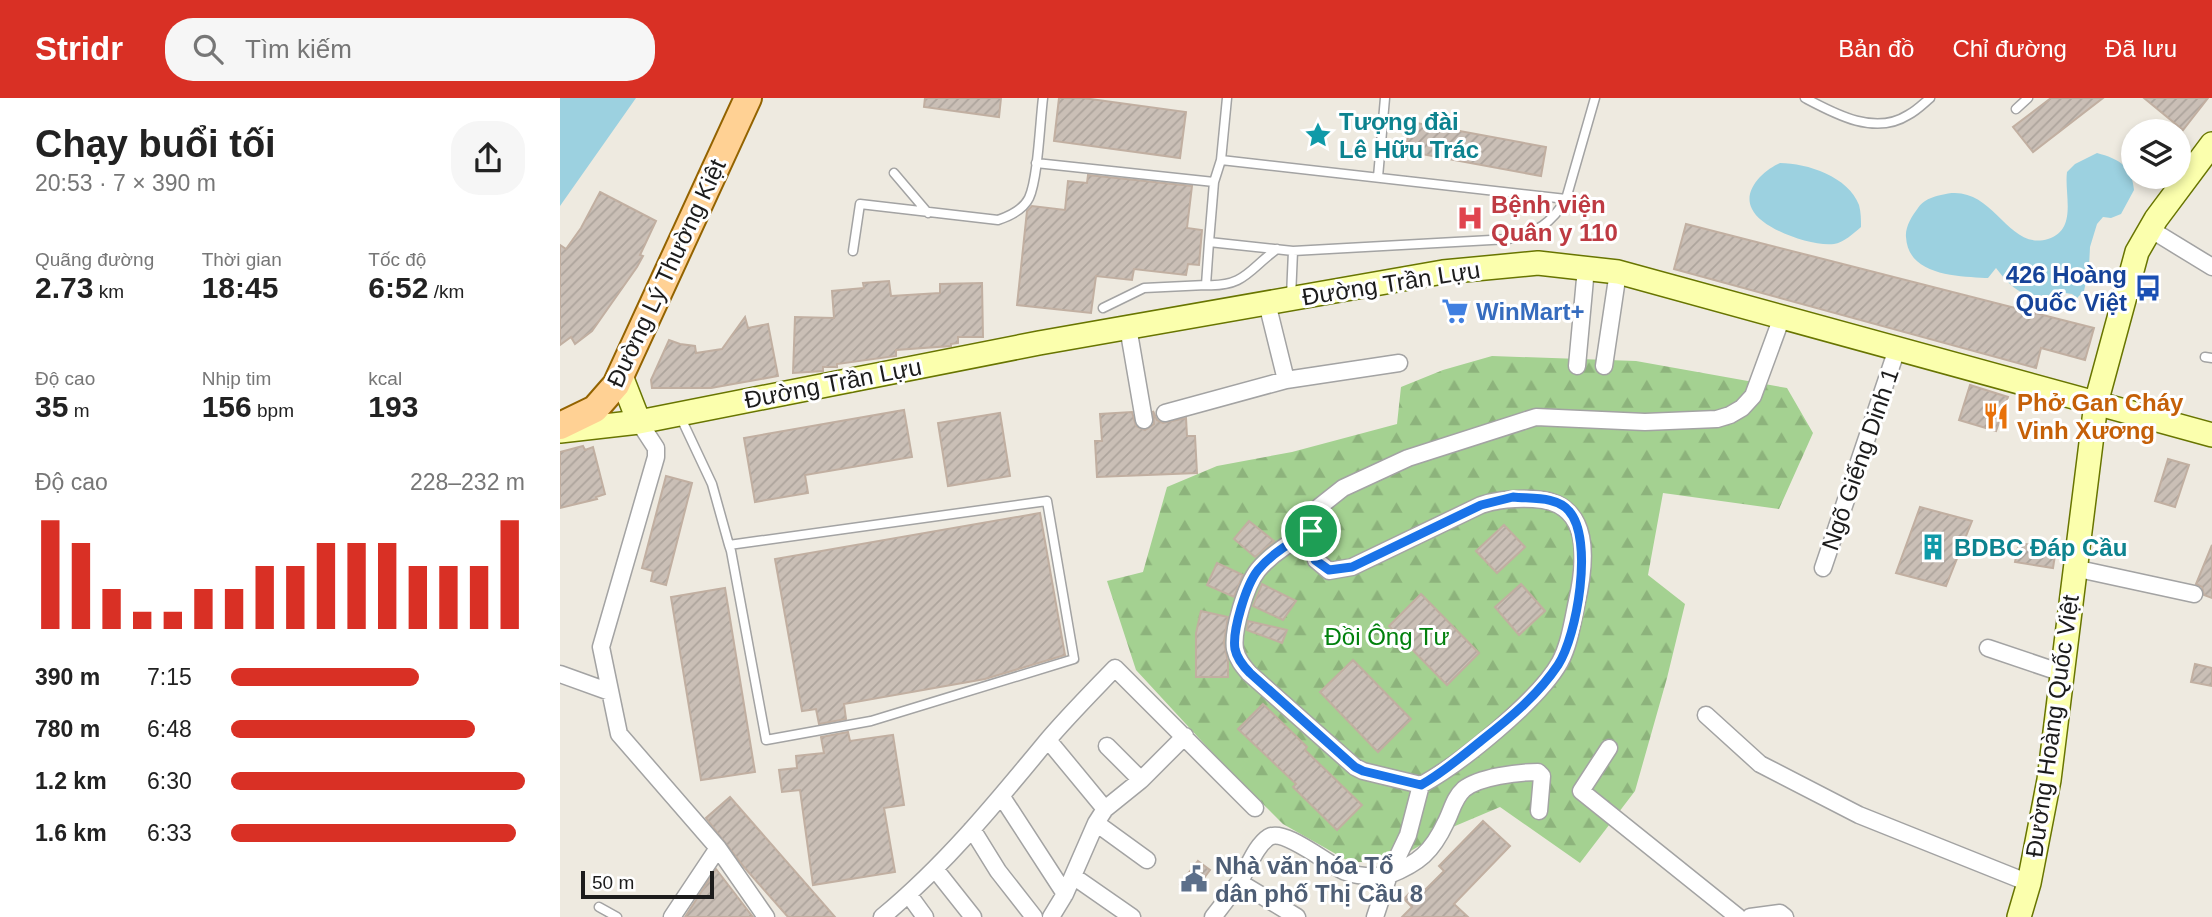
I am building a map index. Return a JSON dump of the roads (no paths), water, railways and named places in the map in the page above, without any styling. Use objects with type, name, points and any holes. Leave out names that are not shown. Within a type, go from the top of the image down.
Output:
[{"type":"main road","name":"Đường Lý Thường Kiệt","points":[[560,428],[595,409],[608,397],[621,376],[748,98]]},
{"type":"main road","name":"Đường Hoàng Quốc Việt","points":[[2019,917],[2029,883],[2049,780],[2096,402],[2137,252],[2150,229],[2212,144]]},
{"type":"main road","name":"Đường Trần Lựu","points":[[560,428],[639,422],[1128,327],[1443,272],[1538,263],[1618,272],[2212,435]]},
{"type":"main road","points":[[621,376],[639,422]]},
{"type":"street","points":[[2150,229],[2212,267]]},
{"type":"street","points":[[1577,366],[1586,268]]},
{"type":"street","points":[[1604,366],[1618,272]]},
{"type":"street","points":[[1267,303],[1286,380]]},
{"type":"street","points":[[1311,531],[1289,543],[1258,570],[1240,613],[1235,633],[1235,649],[1240,661],[1355,767],[1421,785],[1437,776],[1519,710],[1559,664],[1566,650],[1579,594],[1583,555],[1576,523],[1569,510],[1557,502],[1513,497],[1499,499],[1481,505],[1365,562],[1339,570],[1329,570],[1315,560],[1311,531],[1319,508],[1343,488],[1408,458],[1536,417],[1644,422],[1717,419],[1730,415],[1742,408],[1753,396],[1782,317]]},
{"type":"street","points":[[1128,327],[1144,420]]},
{"type":"street","name":"Ngõ Giếng Dinh 1","points":[[1823,568],[1897,349]]},
{"type":"street","points":[[1165,412],[1286,380],[1399,363]]},
{"type":"street","points":[[639,422],[656,449],[656,457],[601,647],[619,734],[718,848],[766,917]]},
{"type":"street","points":[[2074,568],[2194,594]]},
{"type":"street","points":[[1988,648],[2062,673]]},
{"type":"street","points":[[882,917],[909,895],[1002,797],[1048,740],[1115,667],[1255,808]]},
{"type":"street","points":[[560,674],[610,692]]},
{"type":"street","points":[[1706,715],[1760,764],[1847,809],[2029,883]]},
{"type":"street","points":[[1051,917],[1065,894],[1100,816],[1185,736]]},
{"type":"street","points":[[1048,740],[1100,816],[1147,860]]},
{"type":"street","points":[[1107,746],[1140,780]]},
{"type":"street","points":[[1609,748],[1581,791],[1738,917]]},
{"type":"street","points":[[1213,917],[1240,882],[1261,845],[1275,835],[1298,843],[1327,863],[1348,872],[1373,877],[1388,875],[1415,863],[1427,854],[1446,822],[1455,800],[1465,789],[1479,781],[1538,772],[1542,776],[1539,811]]},
{"type":"street","points":[[1375,917],[1388,875],[1408,835],[1421,785]]},
{"type":"street","points":[[1002,797],[1065,894]]},
{"type":"street","points":[[972,829],[998,871],[1034,917]]},
{"type":"street","points":[[672,917],[718,848]]},
{"type":"street","points":[[934,869],[973,917]]},
{"type":"street","points":[[1073,876],[1132,917]]},
{"type":"street","points":[[1240,882],[1297,917]]},
{"type":"street","points":[[909,895],[925,917]]},
{"type":"street","points":[[1750,917],[1780,913],[1785,917]]},
{"type":"lane","points":[[853,251],[860,204],[998,220],[1023,206],[1030,197],[1036,163],[1042,98]]},
{"type":"lane","points":[[1206,285],[1214,182],[1221,160],[1227,98]]},
{"type":"lane","points":[[1378,177],[1385,98]]},
{"type":"lane","points":[[1209,242],[1293,251],[1509,239],[1528,235],[1546,226],[1566,199],[1595,98]]},
{"type":"lane","points":[[1805,98],[1841,117],[1892,123],[1908,116],[1930,98]]},
{"type":"lane","points":[[2016,110],[2028,98]]},
{"type":"lane","points":[[1221,160],[1566,199]]},
{"type":"lane","points":[[1036,163],[1214,182]]},
{"type":"lane","points":[[894,173],[928,213]]},
{"type":"lane","points":[[1103,308],[1144,288],[1221,286],[1240,281],[1277,249]]},
{"type":"lane","points":[[1291,299],[1293,251]]},
{"type":"lane","points":[[678,413],[712,484],[729,545],[766,740],[871,722],[1074,659],[1047,501],[729,545]]},
{"type":"lane","points":[[599,907],[617,917]]},
{"type":"water","points":[[560,98],[636,98],[560,206]]},
{"type":"water","points":[[2097,153],[2112,158],[2121,164],[2121,189],[2134,190],[2121,214],[2111,218],[2103,217],[2097,224],[2090,247],[2084,291],[2077,298],[2065,293],[2060,301],[2024,293],[2011,285],[1996,268],[1988,278],[1936,271],[1915,260],[1909,250],[1907,229],[1920,205],[1934,197],[1959,193],[1974,197],[1987,206],[2021,236],[2033,240],[2048,239],[2063,228],[2066,220],[2067,172],[2075,164]]},
{"type":"water","points":[[1780,163],[1814,169],[1837,179],[1854,195],[1859,205],[1861,227],[1841,242],[1813,243],[1776,230],[1757,216],[1750,202],[1752,188],[1767,170]]},
{"type":"place","name":"Tượng đài Lê Hữu Trác","points":[[1318,135]]},
{"type":"place","name":"Bệnh viện Quân y 110","points":[[1470,218]]},
{"type":"place","name":"426 Hoàng Quốc Việt","points":[[2148,288]]},
{"type":"place","name":"WinMart+","points":[[1455,311]]},
{"type":"place","name":"Phở Gan Cháy Vinh Xương","points":[[1996,416]]},
{"type":"place","name":"BDBC Đáp Cầu","points":[[1933,547]]},
{"type":"place","name":"Nhà văn hóa Tổ dân phố Thị Cầu 8","points":[[1194,879]]},
{"type":"park label","name":"Đồi Ông Tư","points":[[1387,636]]}]
